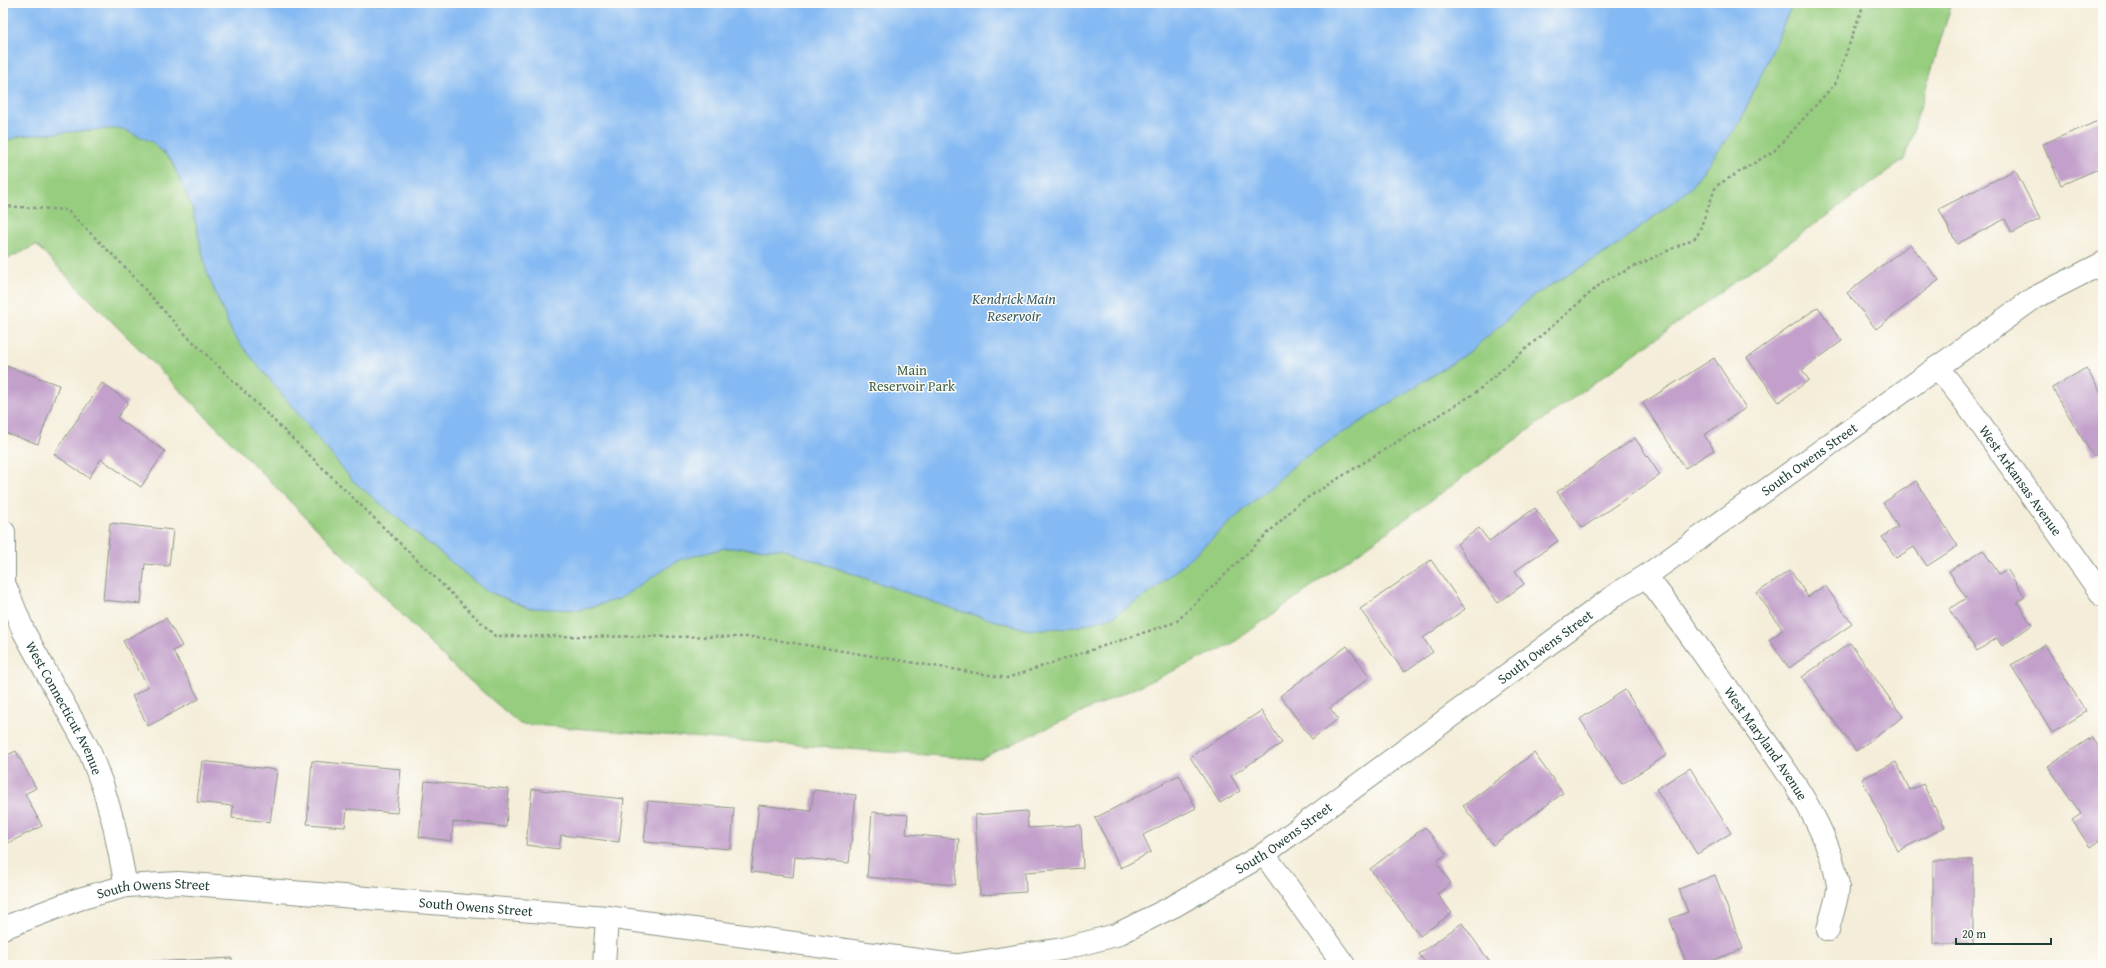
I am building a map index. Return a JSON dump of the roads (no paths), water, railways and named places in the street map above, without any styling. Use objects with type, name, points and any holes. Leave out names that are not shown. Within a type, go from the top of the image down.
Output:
[{"type":"street","name":"South Owens Street","points":[[959,965],[1062,949],[1116,935],[1174,906],[1264,854],[1618,593],[1646,576],[2034,298],[2103,263]]},
{"type":"street","name":"West Arkansas Avenue","points":[[1937,367],[2103,596]]},
{"type":"street","name":"West Connecticut Avenue","points":[[4,532],[4,583],[24,632],[88,750],[98,772],[114,825],[126,886]]},
{"type":"street","name":"West Maryland Avenue","points":[[1646,576],[1672,608],[1774,754],[1804,801],[1827,846],[1838,887],[1828,930]]},
{"type":"street","points":[[1264,854],[1344,965]]},
{"type":"street","name":"South Owens Street","points":[[3,928],[79,899],[126,886],[178,883],[607,917],[954,965]]},
{"type":"street","points":[[604,965],[607,917]]},
{"type":"water","name":"Kendrick Main Reservoir","points":[[3,3],[1793,3],[1739,124],[1689,189],[1618,245],[1533,296],[1471,351],[1299,461],[1154,590],[1112,617],[1076,627],[1029,630],[953,609],[782,549],[725,548],[679,560],[619,599],[580,610],[528,608],[485,590],[353,481],[233,335],[207,273],[192,207],[171,160],[152,142],[120,128],[20,136],[3,142]]},
{"type":"park label","name":"Main Reservoir Park","points":[[912,378]]}]
